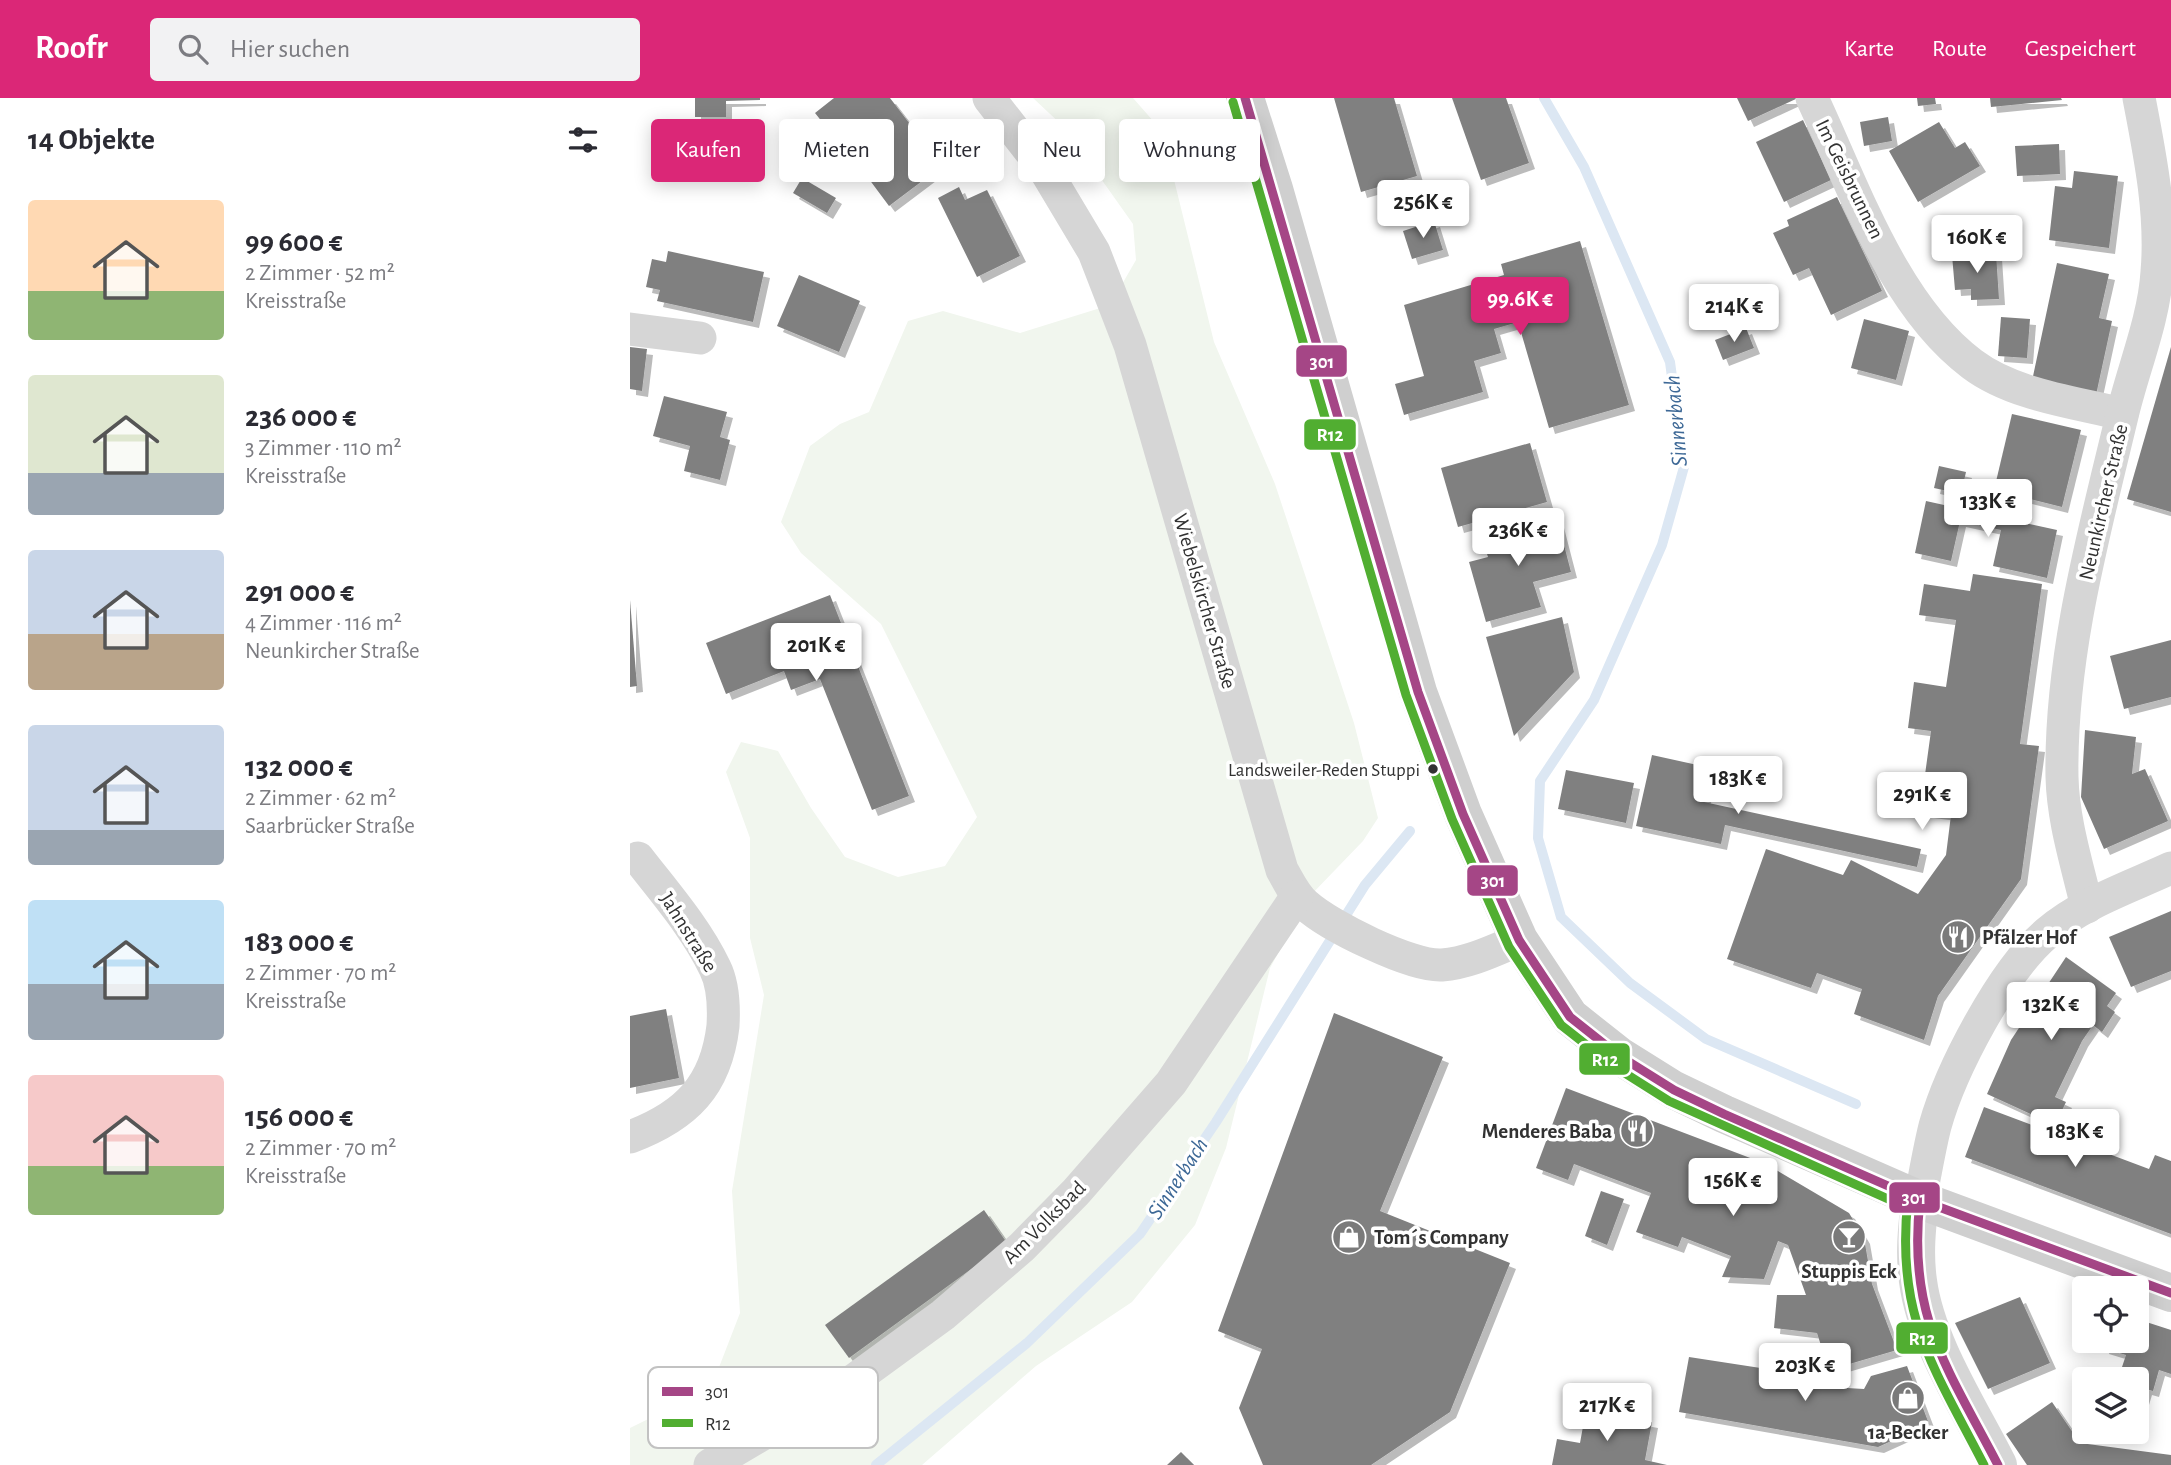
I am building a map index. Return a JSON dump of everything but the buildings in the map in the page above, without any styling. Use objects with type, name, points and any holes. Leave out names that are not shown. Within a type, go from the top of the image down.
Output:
[{"type":"main road","points":[[1245,98],[1278,202],[1418,692],[1463,814],[1519,940],[1570,1017],[1618,1055],[1712,1108],[1920,1200],[2171,1293]]},
{"type":"street","name":"Wiebelskircher Straße","points":[[989,98],[1045,170],[1094,252],[1130,345],[1282,870],[1310,906]]},
{"type":"street","name":"Im Geisbrunnen","points":[[1812,98],[1890,263],[1932,327],[1973,365],[2017,387],[2122,414]]},
{"type":"street","name":"Neunkircher Straße","points":[[2087,907],[2066,820],[2062,776],[2065,719],[2073,642],[2122,414],[2157,273],[2156,211],[2139,98]]},
{"type":"street","points":[[630,330],[700,338]]},
{"type":"street","name":"Jahnstraße","points":[[630,1137],[656,1127],[691,1102],[711,1076],[720,1046],[724,1011],[716,969],[675,906],[638,858]]},
{"type":"street","points":[[1998,1465],[1933,1336],[1918,1283],[1915,1243],[1920,1200],[1936,1125],[1989,1008],[2018,961],[2049,931],[2087,907],[2171,868]]},
{"type":"street","points":[[1310,906],[1370,942],[1421,964],[1463,962],[1519,940]]},
{"type":"street","name":"Am Volksbad","points":[[872,1367],[943,1315],[1022,1247],[1076,1192],[1171,1083],[1310,906]]},
{"type":"street","name":"Am Volksbad","points":[[710,1465],[739,1448]]},
{"type":"shaded area","points":[[1033,98],[1133,98],[1151,119],[1119,119],[1119,182],[1175,182],[1214,342],[1275,484],[1354,723],[1378,818],[1363,841],[1309,897],[1270,968],[1226,1148],[1195,1225],[1132,1302],[1036,1366],[922,1465],[630,1465],[630,1428],[648,1419],[648,1448],[878,1448],[878,1367],[719,1367],[740,1313],[732,1191],[764,995],[750,938],[750,838],[726,772],[741,742],[778,751],[811,808],[845,857],[898,877],[945,866],[977,817],[881,624],[801,553],[781,522],[810,446],[840,424],[869,412],[908,321],[943,311],[1020,333],[1110,305],[1136,260],[1133,224],[1103,182],[1105,119],[1055,119]]},
{"type":"waterway","name":"Sinnerbach","points":[[1544,98],[1584,167],[1670,362],[1684,467],[1662,545],[1594,700],[1540,781],[1538,838],[1561,917],[1630,983],[1706,1039],[1856,1104]]},
{"type":"waterway","name":"Sinnerbach","points":[[876,1465],[1027,1343],[1140,1234],[1216,1122],[1365,885],[1410,831]]},
{"type":"transit line","name":"301","points":[[1245,98],[1418,692],[1463,814],[1519,940],[1570,1017],[1618,1055],[1674,1090],[1724,1114],[1920,1200],[2171,1293]]},
{"type":"transit line","name":"R12","points":[[1233,102],[1406,695],[1452,819],[1509,947],[1561,1025],[1612,1065],[1669,1101],[1915,1211]]},
{"type":"transit line","name":"R12","points":[[1908,1199],[1905,1240],[1907,1276],[1913,1308],[1934,1368],[1984,1465]]},
{"type":"transit line","name":"301","points":[[1920,1200],[1918,1241],[1920,1277],[1926,1309],[1947,1369],[1998,1465]]},
{"type":"place","name":"Landsweiler-Reden Stuppi","points":[[1433,769]]},
{"type":"place","name":"Pfälzer Hof","points":[[1958,937]]},
{"type":"place","name":"Menderes Baba","points":[[1637,1131]]},
{"type":"place","name":"Tom´s Company","points":[[1349,1237]]},
{"type":"place","name":"Stuppis Eck","points":[[1849,1237]]},
{"type":"place","name":"1a-Becker","points":[[1908,1398]]}]
